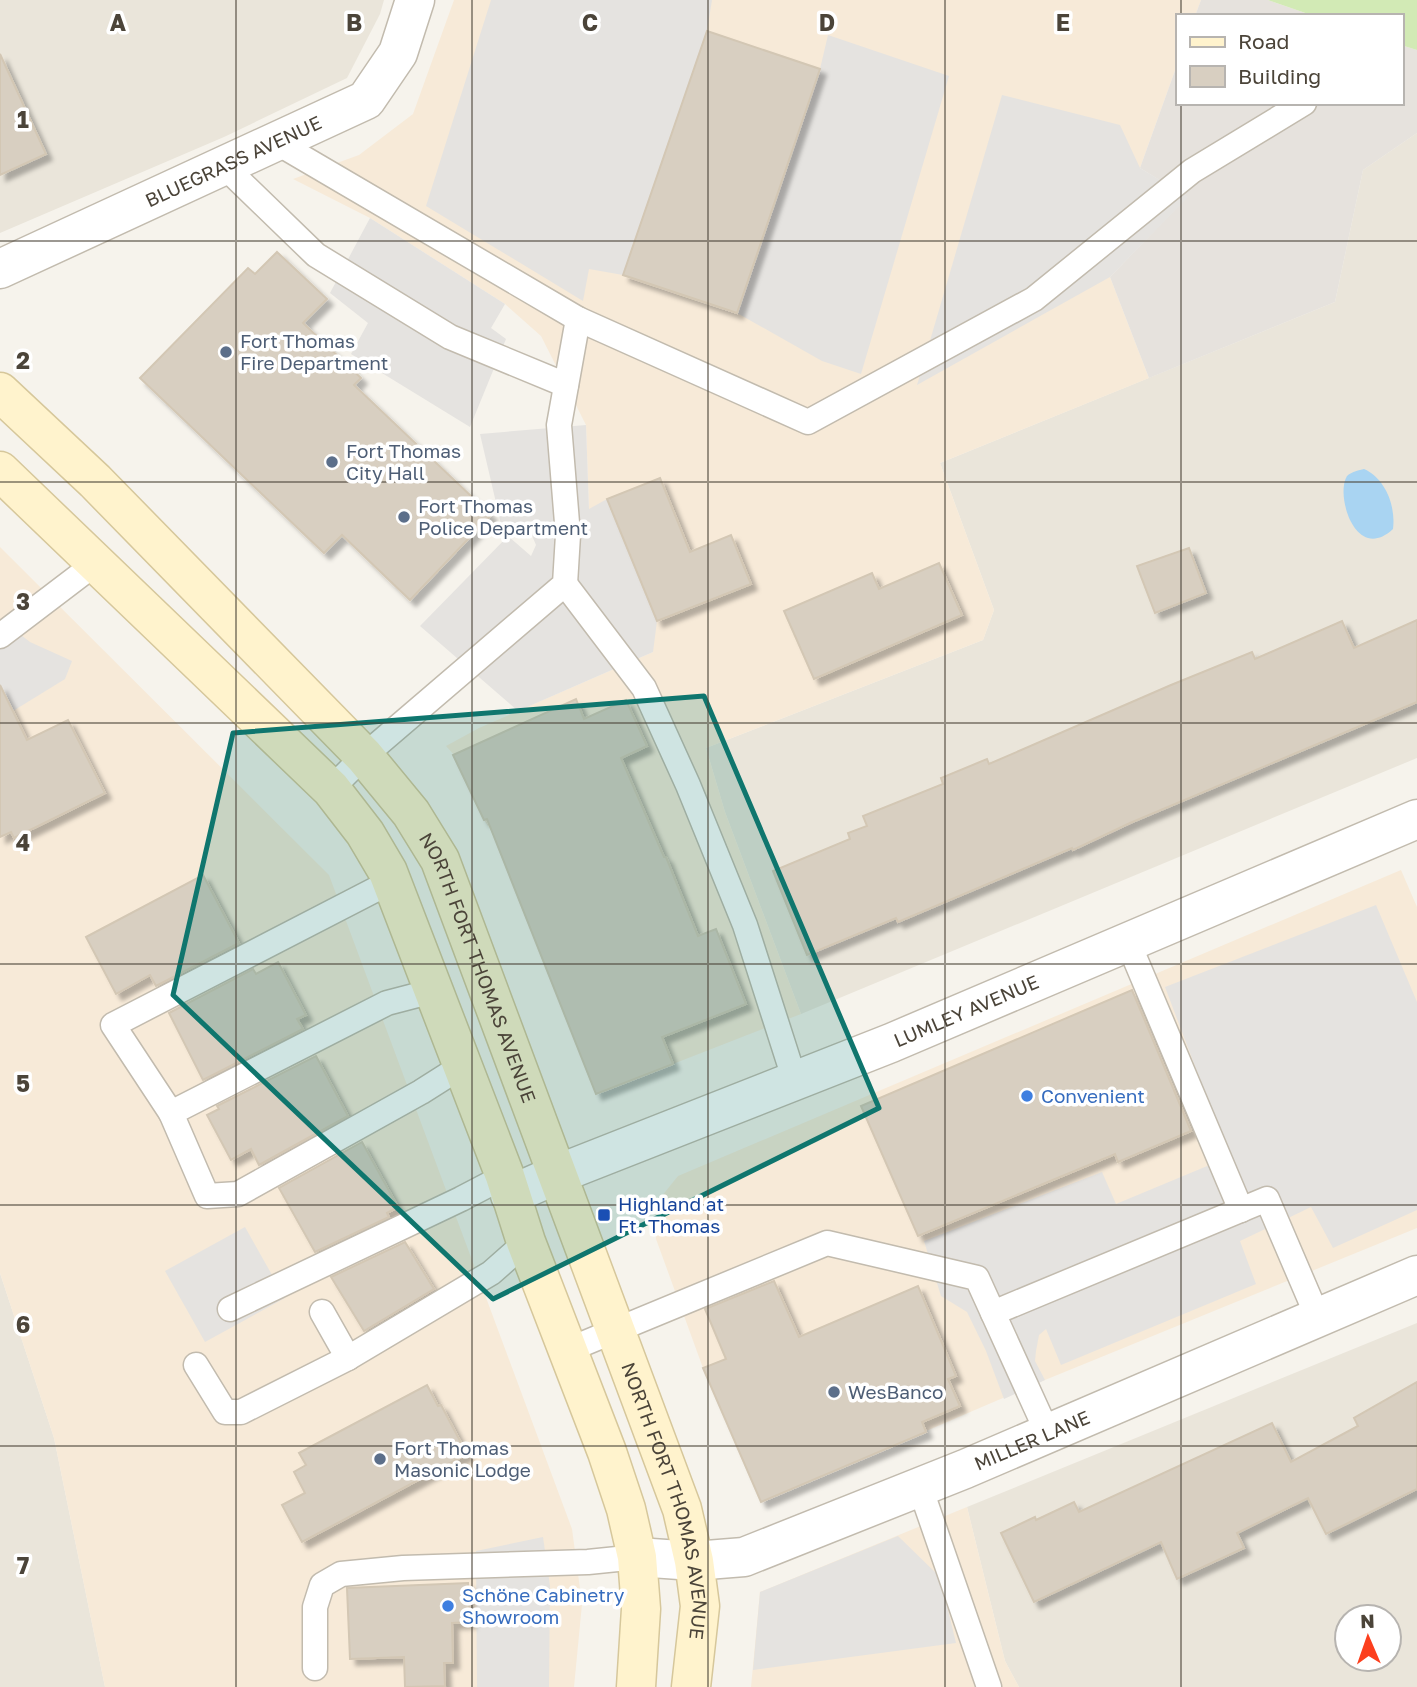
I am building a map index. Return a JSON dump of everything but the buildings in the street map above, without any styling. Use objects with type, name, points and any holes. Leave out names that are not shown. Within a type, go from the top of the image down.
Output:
[{"type":"main road","name":"NORTH FORT THOMAS AVENUE","points":[[0,392],[95,481],[364,756],[411,813],[440,860],[682,1509],[694,1560],[700,1606],[691,1687]]},
{"type":"main road","name":"NORTH FORT THOMAS AVENUE","points":[[0,471],[331,789],[365,833],[391,881],[508,1186],[526,1242],[607,1452],[626,1509],[637,1557],[641,1609],[636,1687]]},
{"type":"street","name":"BLUEGRASS AVENUE","points":[[0,269],[366,100],[398,53],[415,0]]},
{"type":"street","name":"LUMLEY AVENUE","points":[[508,1186],[558,1174],[795,1081],[1128,942],[1412,832]]},
{"type":"street","name":"MILLER LANE","points":[[637,1557],[694,1560],[744,1557],[1048,1434],[1417,1275]]},
{"type":"lane","points":[[276,142],[578,318],[808,422],[1034,299],[1192,171],[1301,105]]},
{"type":"lane","points":[[224,166],[316,255],[450,337],[566,385]]},
{"type":"lane","points":[[578,318],[559,425],[568,535],[565,584],[644,688],[688,785],[745,925],[795,1081]]},
{"type":"lane","points":[[0,636],[96,563]]},
{"type":"lane","points":[[331,789],[364,756],[565,584]]},
{"type":"lane","points":[[391,881],[113,1025],[172,1113],[207,1196],[237,1194],[463,1066]]},
{"type":"lane","points":[[1128,942],[1241,1210]]},
{"type":"lane","points":[[172,1113],[387,1003],[433,991]]},
{"type":"lane","points":[[230,1309],[508,1186]]},
{"type":"lane","points":[[993,1313],[1267,1199],[1318,1318]]},
{"type":"lane","points":[[196,1366],[225,1412],[241,1412],[348,1358],[491,1273],[526,1242]]},
{"type":"lane","points":[[568,1350],[827,1243],[976,1278],[1048,1434]]},
{"type":"lane","points":[[322,1312],[348,1358]]},
{"type":"lane","points":[[920,1487],[989,1687]]},
{"type":"lane","points":[[315,1668],[315,1607],[322,1586],[341,1574],[403,1567],[588,1562],[637,1557]]},
{"type":"highlighted area","points":[[704,696],[879,1108],[493,1299],[173,995],[233,733]]},
{"type":"shaded area","points":[[0,0],[384,0],[380,14],[347,78],[224,137],[0,233]]},
{"type":"shaded area","points":[[454,0],[1201,0],[1196,14],[1176,14],[1176,68],[1140,168],[1110,277],[1149,378],[940,463],[994,610],[983,640],[706,748],[725,812],[801,1014],[596,1094],[494,835],[484,820],[454,755],[446,746],[479,728],[653,652],[589,510],[586,425],[541,336],[505,304],[370,218],[293,179],[359,155],[413,114]]},
{"type":"shaded area","points":[[491,0],[712,0],[707,31],[623,275],[589,269],[583,301],[426,206]]},
{"type":"shaded area","points":[[1201,0],[1268,0],[1308,14],[1196,14]]},
{"type":"shaded area","points":[[828,35],[949,76],[861,374],[822,361],[737,313],[820,69]]},
{"type":"shaded area","points":[[1403,46],[1417,50],[1417,133],[1363,170],[1335,302],[1149,378],[1110,277],[1187,197],[1140,168],[1176,68],[1176,105],[1403,105]]},
{"type":"shaded area","points":[[1002,95],[1120,125],[1140,168],[1188,197],[1110,277],[917,385]]},
{"type":"shaded area","points":[[1417,133],[1417,758],[801,1014],[725,812],[706,748],[983,640],[994,610],[940,463],[1335,302],[1363,170]]},
{"type":"shaded area","points":[[370,218],[505,304],[491,328],[506,339],[470,427],[351,354],[368,323],[330,293]]},
{"type":"shaded area","points":[[586,425],[589,509],[607,499],[657,621],[653,652],[518,711],[420,626],[508,536],[531,556],[536,545],[524,524],[501,524],[480,434]]},
{"type":"shaded area","points":[[0,547],[329,875],[572,1529],[582,1604],[574,1687],[105,1687],[54,1438],[0,1273]]},
{"type":"shaded area","points":[[0,619],[30,642],[72,661],[65,679],[0,719]]},
{"type":"shaded area","points":[[1401,870],[1417,907],[1417,1228],[1045,1380],[761,1502],[703,1368],[656,1239],[655,1221],[661,1197],[678,1176]]},
{"type":"shaded area","points":[[1376,905],[1417,1002],[1417,1210],[1333,1248],[1311,1207],[1240,1241],[1256,1284],[1061,1365],[1046,1329],[1039,1335],[1035,1361],[1045,1380],[1004,1399],[986,1351],[967,1312],[941,1296],[924,1241],[1102,1172],[1116,1204],[1212,1164],[1215,1119],[1165,987]]},
{"type":"shaded area","points":[[245,1227],[285,1298],[205,1342],[165,1271]]},
{"type":"shaded area","points":[[0,1273],[54,1438],[105,1687],[0,1687]]},
{"type":"shaded area","points":[[1417,1323],[1417,1687],[1019,1687],[1005,1661],[967,1507]]},
{"type":"shaded area","points":[[967,1507],[1005,1661],[1019,1687],[751,1687],[760,1592]]},
{"type":"shaded area","points":[[898,1536],[940,1577],[956,1643],[753,1670],[760,1592]]},
{"type":"shaded area","points":[[543,1537],[550,1586],[549,1687],[477,1687],[476,1551]]},
{"type":"green space","points":[[1268,0],[1417,0],[1417,50],[1403,46],[1403,14],[1308,14]]},
{"type":"water","points":[[1364,469],[1383,486],[1393,511],[1393,529],[1379,538],[1368,538],[1358,532],[1346,508],[1344,483],[1348,475]]},
{"type":"place","name":"Fort Thomas Fire Department","points":[[226,352]]},
{"type":"place","name":"Fort Thomas City Hall","points":[[332,462]]},
{"type":"place","name":"Fort Thomas Police Department","points":[[404,517]]},
{"type":"place","name":"Convenient","points":[[1027,1096]]},
{"type":"place","name":"Highland at Ft. Thomas","points":[[604,1215]]},
{"type":"place","name":"WesBanco","points":[[834,1392]]},
{"type":"place","name":"Fort Thomas Masonic Lodge","points":[[380,1459]]},
{"type":"place","name":"Schöne Cabinetry Showroom","points":[[448,1606]]}]
